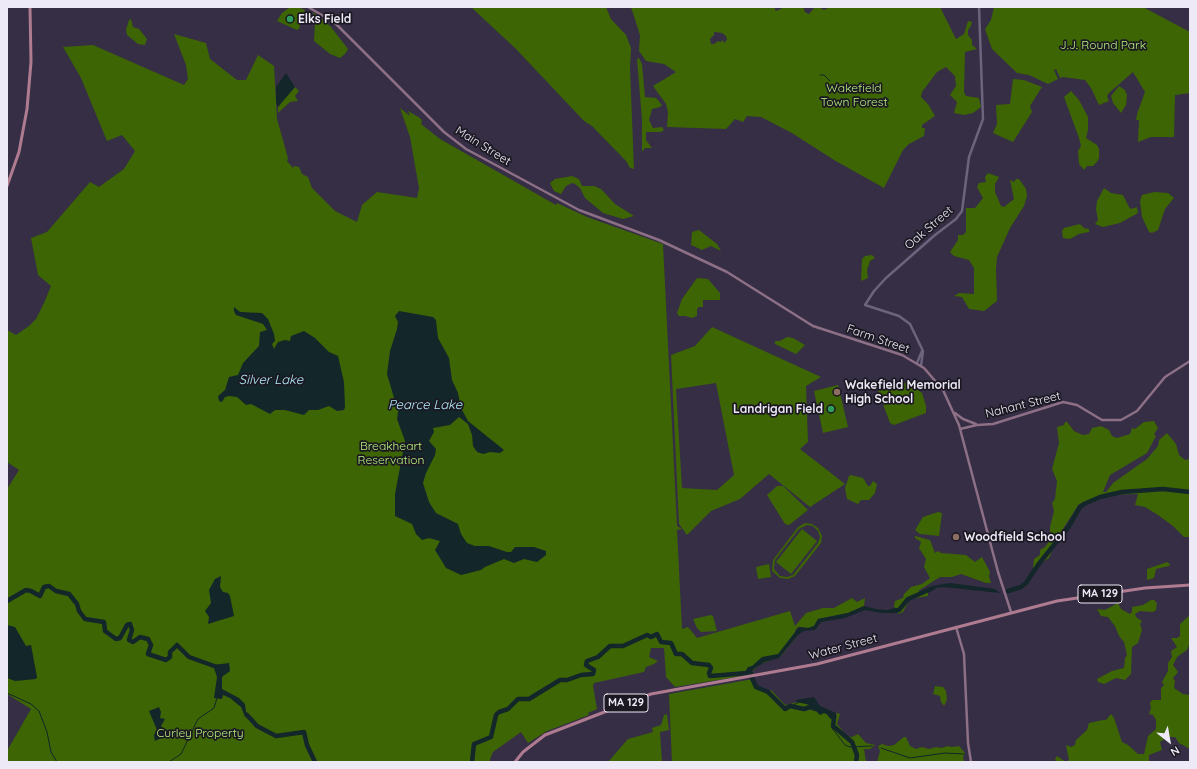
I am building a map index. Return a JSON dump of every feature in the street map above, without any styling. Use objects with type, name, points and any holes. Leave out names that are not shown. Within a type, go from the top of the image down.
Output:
[{"type":"main road","points":[[7,186],[20,145],[28,97],[31,52],[30,7]]},
{"type":"main road","name":"Main Street","points":[[308,7],[333,21],[444,132],[466,148],[579,210],[659,240]]},
{"type":"main road","name":"Farm Street","points":[[659,240],[732,274],[813,326],[895,353],[917,363],[940,385],[959,425],[998,572],[1011,612]]},
{"type":"main road","name":"Nahant Street","points":[[960,429],[977,425],[993,424],[1063,402],[1077,405],[1102,420],[1121,420],[1137,410],[1165,377],[1190,361]]},
{"type":"main road","name":"Nahant Street","points":[[954,412],[968,422],[977,425]]},
{"type":"main road","points":[[959,425],[968,422]]},
{"type":"main road","name":"Water Street","points":[[515,762],[523,752],[545,735],[651,694],[752,677],[817,664],[1011,612],[1075,597],[1165,585],[1190,585]]},
{"type":"main road","points":[[956,627],[964,654],[970,762]]},
{"type":"street","name":"Oak Street","points":[[922,348],[913,329],[905,319],[865,305],[874,291],[886,278],[935,235],[956,220],[962,211],[968,157],[983,119],[979,7]]},
{"type":"street","points":[[917,363],[922,356],[922,348]]},
{"type":"street","points":[[921,366],[924,355],[922,348]]},
{"type":"green space","name":"Elks Field","points":[[290,7],[297,7],[305,10],[299,29],[297,30],[277,21],[282,13]]},
{"type":"green space","points":[[471,7],[606,7],[611,19],[626,35],[631,48],[630,68],[634,169],[630,168],[626,161],[592,126],[584,121],[516,49]]},
{"type":"green space","name":"Wakefield Town Forest","points":[[631,7],[774,7],[776,11],[785,7],[803,7],[805,12],[809,14],[815,7],[819,7],[824,10],[830,7],[940,7],[956,39],[964,34],[968,21],[972,22],[968,30],[968,35],[972,40],[972,45],[977,49],[965,52],[964,92],[966,96],[979,98],[981,107],[973,113],[964,115],[954,113],[957,102],[950,95],[956,86],[955,76],[946,67],[937,72],[922,92],[921,97],[928,104],[935,116],[922,125],[922,128],[925,128],[924,136],[909,144],[903,150],[884,188],[834,160],[792,133],[761,117],[747,116],[743,122],[735,119],[726,129],[667,127],[668,112],[666,104],[653,86],[676,72],[664,64],[646,61],[639,51],[640,35]],"holes":[[[714,32],[722,33],[726,36],[727,40],[724,43],[723,40],[721,42],[718,41],[711,44],[710,39],[714,35]]]},
{"type":"green space","name":"J.J. Round Park","points":[[994,7],[1143,7],[1190,32],[1190,93],[1175,95],[1174,137],[1151,137],[1138,142],[1139,120],[1136,120],[1145,92],[1133,72],[1109,93],[1107,96],[1109,101],[1099,105],[1091,88],[1085,80],[1063,77],[1060,78],[1056,69],[1054,70],[1058,79],[1048,84],[1029,75],[1017,73],[992,49],[985,29],[991,20]]},
{"type":"green space","points":[[313,12],[331,27],[348,49],[340,58],[330,54],[314,41],[315,22]]},
{"type":"green space","points":[[131,19],[133,27],[139,29],[147,39],[145,45],[138,44],[127,35],[126,30],[129,20]]},
{"type":"green space","name":"Breakheart Reservation","points":[[174,34],[206,43],[210,59],[237,80],[246,80],[258,55],[274,66],[277,119],[288,158],[287,161],[293,168],[294,166],[299,167],[302,174],[308,177],[312,188],[335,211],[357,222],[362,205],[377,192],[417,198],[419,188],[410,137],[400,108],[410,116],[408,111],[420,118],[422,121],[421,124],[440,139],[556,205],[557,203],[587,217],[663,244],[677,526],[682,529],[677,530],[682,629],[688,627],[697,638],[790,611],[795,626],[806,613],[823,608],[834,608],[852,598],[857,602],[865,598],[864,606],[848,613],[818,619],[814,626],[809,628],[798,627],[795,630],[797,636],[781,656],[759,665],[752,671],[754,674],[675,687],[666,677],[664,648],[651,648],[649,657],[658,661],[646,667],[644,672],[594,683],[593,686],[597,709],[588,713],[589,715],[547,731],[528,743],[521,732],[493,752],[489,762],[7,762],[7,751],[31,709],[7,694],[7,489],[19,470],[7,462],[7,330],[16,335],[36,319],[51,286],[38,275],[31,238],[47,232],[90,182],[99,187],[124,169],[135,151],[122,135],[107,141],[81,78],[63,47],[93,45],[184,85],[188,79],[186,65]]},
{"type":"green space","points":[[639,58],[642,64],[645,97],[656,98],[662,105],[652,109],[649,120],[653,128],[662,127],[664,130],[661,132],[646,132],[646,140],[652,148],[645,148],[642,152],[642,120],[637,59]]},
{"type":"green space","points":[[1013,79],[1024,80],[1042,87],[1030,106],[1032,112],[1013,142],[993,133],[997,124],[996,105],[1010,104]]},
{"type":"green space","points":[[1119,86],[1125,90],[1127,95],[1126,105],[1121,113],[1113,103],[1111,96]]},
{"type":"green space","points":[[295,87],[299,91],[295,96],[298,101],[290,102],[278,113],[280,103]]},
{"type":"green space","points":[[1071,91],[1079,100],[1088,117],[1088,130],[1086,138],[1097,145],[1099,149],[1099,158],[1097,162],[1093,166],[1087,166],[1084,170],[1079,164],[1078,151],[1081,146],[1079,138],[1064,97]]},
{"type":"green space","points":[[988,173],[999,177],[995,184],[995,192],[1001,206],[1004,207],[1014,199],[1010,180],[1014,182],[1016,179],[1019,179],[1026,189],[1027,196],[1024,206],[1010,228],[997,257],[997,301],[984,311],[969,309],[962,297],[954,296],[959,293],[974,294],[974,268],[969,260],[954,256],[950,252],[958,240],[958,235],[963,235],[966,232],[966,208],[975,208],[983,198],[977,187],[979,183],[986,182],[985,177]]},
{"type":"green space","points":[[572,176],[579,179],[582,186],[594,186],[601,189],[615,204],[634,216],[623,219],[603,213],[585,198],[580,188],[572,183],[566,186],[561,194],[554,191],[550,183],[555,179]]},
{"type":"green space","points":[[1104,188],[1111,193],[1123,195],[1131,209],[1137,207],[1138,213],[1120,223],[1103,227],[1095,224],[1098,220],[1096,209],[1097,201]]},
{"type":"green space","points":[[1154,192],[1168,193],[1174,198],[1165,209],[1158,230],[1152,233],[1149,232],[1142,217],[1140,201],[1142,195]]},
{"type":"green space","points":[[1080,224],[1084,228],[1089,229],[1089,232],[1079,234],[1070,239],[1063,238],[1062,231],[1064,228]]},
{"type":"green space","points":[[699,230],[717,244],[721,251],[711,246],[702,250],[691,245],[692,232]]},
{"type":"green space","points":[[872,255],[875,258],[870,261],[867,270],[868,278],[861,281],[862,259],[865,256]]},
{"type":"green space","points":[[697,278],[708,279],[720,293],[720,300],[703,300],[703,307],[699,307],[697,309],[697,316],[692,318],[679,316],[677,313],[682,299]]},
{"type":"green space","points":[[712,327],[821,377],[806,386],[808,442],[800,449],[845,484],[810,507],[769,474],[740,499],[711,511],[687,535],[679,524],[671,355],[695,346]],"holes":[[[716,383],[734,475],[717,490],[682,488],[676,389]]]},
{"type":"green space","points":[[787,337],[793,338],[805,345],[796,354],[775,344],[775,341],[780,341]]},
{"type":"green space","points":[[897,382],[911,384],[922,393],[926,406],[926,413],[894,425],[890,423],[878,391],[890,383]]},
{"type":"green space","name":"Landrigan Field","points":[[838,385],[848,427],[823,433],[814,391]]},
{"type":"green space","points":[[1154,421],[1158,428],[1154,434],[1156,436],[1147,453],[1110,475],[1103,492],[1106,492],[1113,483],[1147,459],[1158,446],[1159,440],[1167,433],[1176,444],[1179,455],[1185,460],[1190,459],[1190,537],[1184,537],[1173,526],[1145,507],[1135,505],[1138,494],[1102,495],[1079,504],[1057,538],[1049,558],[1033,568],[1034,559],[1040,555],[1040,550],[1045,547],[1050,540],[1050,527],[1054,511],[1052,503],[1055,499],[1057,481],[1052,469],[1059,443],[1057,427],[1064,425],[1065,422],[1067,422],[1074,431],[1083,435],[1089,434],[1092,428],[1101,426],[1109,430],[1112,436],[1117,438],[1130,434],[1132,428],[1135,429],[1144,422]]},
{"type":"green space","points":[[851,475],[863,478],[868,486],[870,486],[873,481],[877,484],[875,493],[869,500],[861,500],[858,504],[847,499],[845,488],[849,476]]},
{"type":"green space","points":[[777,486],[783,486],[808,510],[789,525],[785,524],[767,495]]},
{"type":"green space","points":[[938,512],[942,513],[939,536],[920,534],[915,530],[923,517]]},
{"type":"green space","points":[[805,523],[812,524],[818,528],[822,536],[821,543],[795,576],[788,579],[780,578],[772,571],[773,560],[798,527]],"holes":[[[807,525],[813,526],[818,531],[820,537],[818,543],[793,575],[787,577],[780,576],[774,569],[775,560],[799,529]]]},
{"type":"green space","points":[[802,529],[817,541],[791,574],[776,562]]},
{"type":"green space","points":[[915,536],[930,540],[935,553],[938,551],[941,553],[966,555],[975,562],[982,557],[990,572],[989,576],[991,583],[986,583],[961,574],[952,577],[940,577],[918,591],[922,592],[928,589],[928,596],[910,599],[903,612],[898,614],[894,606],[895,601],[903,598],[904,594],[911,587],[922,584],[930,578],[924,567],[926,559],[919,548],[921,542],[915,538]]},
{"type":"green space","points":[[1167,562],[1170,564],[1169,566],[1156,569],[1154,578],[1147,580],[1147,569]]},
{"type":"green space","points":[[769,564],[771,577],[758,579],[756,567]]},
{"type":"green space","points":[[1151,600],[1154,600],[1157,603],[1156,610],[1153,612],[1140,611],[1135,614],[1136,617],[1142,621],[1140,624],[1142,630],[1138,643],[1132,647],[1131,674],[1125,680],[1116,678],[1104,684],[1098,682],[1097,679],[1112,671],[1124,668],[1125,658],[1127,655],[1124,642],[1119,636],[1115,626],[1108,617],[1101,616],[1097,609],[1105,610],[1118,603],[1121,609],[1130,614],[1132,612],[1132,607],[1143,605]]},
{"type":"green space","points":[[711,615],[713,616],[717,631],[701,632],[697,628],[693,619]]},
{"type":"green space","points":[[1190,615],[1189,645],[1187,650],[1177,657],[1173,665],[1178,672],[1173,678],[1175,681],[1174,688],[1183,694],[1190,695],[1190,749],[1179,743],[1175,737],[1168,737],[1160,742],[1162,750],[1149,755],[1149,762],[1066,762],[1069,760],[1066,745],[1071,747],[1075,745],[1076,740],[1087,730],[1089,723],[1106,720],[1111,714],[1114,718],[1122,742],[1138,754],[1144,754],[1148,736],[1156,729],[1156,720],[1153,715],[1149,714],[1151,708],[1150,703],[1152,700],[1161,700],[1161,688],[1164,685],[1162,682],[1168,671],[1168,663],[1172,657],[1171,651],[1177,647],[1171,638],[1177,638],[1180,636],[1180,624]]},
{"type":"green space","points":[[753,679],[756,687],[772,691],[785,705],[798,702],[806,703],[837,718],[836,713],[840,714],[837,724],[847,736],[852,737],[858,734],[866,743],[875,745],[870,749],[864,749],[866,762],[672,762],[669,694]]},
{"type":"green space","points":[[935,686],[943,687],[946,691],[947,700],[944,706],[941,702],[940,696],[933,694]]},
{"type":"green space","points":[[667,714],[669,730],[660,732],[662,762],[608,762],[628,739],[653,732],[652,728],[661,725],[664,715]]},
{"type":"green space","points":[[906,737],[910,746],[916,749],[922,747],[929,749],[936,747],[942,748],[947,746],[959,746],[965,753],[963,757],[964,762],[877,762],[880,751],[878,746],[882,744],[888,746],[894,745]]},
{"type":"green space","points":[[1057,756],[1066,762],[1057,762],[1055,759]]},
{"type":"water","points":[[286,73],[295,87],[278,107],[276,102],[276,87]]},
{"type":"water","name":"Silver Lake","points":[[234,307],[240,312],[262,313],[268,319],[274,334],[275,341],[272,344],[274,349],[278,342],[285,340],[290,341],[291,336],[304,331],[315,338],[329,352],[338,356],[344,382],[344,410],[337,411],[329,406],[318,410],[309,410],[304,415],[285,410],[275,410],[270,414],[251,404],[246,405],[237,397],[229,396],[225,397],[222,402],[219,401],[218,396],[225,390],[229,377],[238,375],[243,363],[259,346],[260,332],[267,330],[263,324],[236,315]]},
{"type":"water","name":"Pearce Lake","points":[[399,311],[433,317],[436,320],[438,338],[449,358],[452,380],[458,393],[461,408],[468,421],[504,450],[500,453],[490,452],[483,454],[477,452],[473,446],[472,435],[468,424],[459,417],[450,425],[433,428],[434,432],[429,441],[436,449],[435,455],[423,483],[429,502],[436,513],[458,524],[461,534],[467,543],[475,546],[489,546],[507,552],[511,552],[515,547],[534,547],[546,551],[546,555],[537,562],[524,559],[514,563],[504,559],[481,570],[461,575],[446,568],[435,550],[440,541],[429,538],[422,540],[416,534],[412,524],[395,516],[395,494],[405,441],[397,419],[401,405],[394,398],[387,374],[390,351],[398,322],[395,316]]},
{"type":"water","points":[[221,576],[220,587],[223,592],[228,593],[230,596],[234,616],[208,624],[209,617],[205,611],[211,603],[209,590],[215,579]]},
{"type":"water","points":[[950,583],[995,589],[1000,593],[943,587],[932,588],[929,593],[928,592],[932,586]]},
{"type":"water","points":[[864,606],[897,611],[898,613],[882,613],[865,610],[845,618],[821,622],[815,630],[804,631],[798,635],[779,658],[765,662],[755,668],[752,671],[754,674],[746,673],[737,676],[727,673],[745,672],[748,667],[752,666],[762,657],[778,654],[799,627],[808,628],[814,626],[818,619],[848,613]]},
{"type":"water","points":[[7,625],[15,627],[26,646],[31,645],[37,677],[36,679],[15,681],[7,678]]},
{"type":"water","points":[[229,663],[230,671],[222,677],[222,689],[239,698],[245,704],[246,712],[254,719],[245,717],[241,707],[230,698],[223,695],[222,699],[214,698],[217,677],[213,665]]},
{"type":"water","points":[[814,697],[820,706],[836,713],[836,719],[824,713],[820,715],[810,705],[797,702],[796,700]]},
{"type":"water","points":[[159,707],[161,712],[160,718],[165,719],[161,726],[166,731],[163,737],[155,741],[154,735],[157,730],[149,711]]},
{"type":"waterway","points":[[820,75],[824,75],[830,81]]},
{"type":"waterway","points":[[1008,591],[1021,587],[1026,583],[1038,565],[1069,526],[1080,507],[1084,504],[1100,497],[1122,492],[1163,489],[1190,492]]},
{"type":"waterway","points":[[7,601],[26,590],[40,596],[44,587],[49,586],[56,591],[69,594],[77,604],[79,611],[85,619],[104,622],[105,631],[116,639],[120,638],[127,625],[130,624],[132,630],[129,640],[133,642],[140,637],[148,639],[151,645],[148,654],[166,660],[170,657],[170,652],[177,645],[189,657],[217,667]]},
{"type":"waterway","points":[[891,611],[899,610],[908,599],[933,588]]},
{"type":"waterway","points":[[472,762],[474,744],[491,737],[496,715],[499,712],[508,709],[518,699],[529,699],[560,680],[567,680],[581,675],[593,674],[594,670],[586,665],[587,661],[598,657],[610,646],[623,646],[647,635],[651,637],[657,634],[661,642],[671,643],[676,654],[682,654],[692,663],[709,665],[711,668],[709,673],[710,676],[748,673],[756,687],[768,692],[785,709],[790,706],[804,709],[810,707],[816,709]]},
{"type":"waterway","points":[[762,688],[770,692],[785,708],[799,702]]},
{"type":"waterway","points":[[7,693],[31,704],[39,711],[47,732],[51,752],[57,762]]},
{"type":"waterway","points":[[169,762],[181,754],[198,719],[214,708],[217,698]]},
{"type":"waterway","points":[[247,715],[257,726],[276,736],[304,732],[307,745],[315,762]]},
{"type":"waterway","points":[[830,715],[834,719],[833,726],[852,742],[857,755],[856,762]]},
{"type":"waterway","points":[[835,719],[832,724],[832,728],[845,745],[850,747],[872,746]]},
{"type":"waterway","points":[[881,748],[910,758],[945,753],[964,754]]},
{"type":"place","name":"Elks Field","points":[[290,19]]},
{"type":"place","name":"Wakefield Memorial High School","points":[[837,392]]},
{"type":"place","name":"Landrigan Field","points":[[831,409]]},
{"type":"place","name":"Woodfield School","points":[[956,537]]},
{"type":"park label","name":"Curley Property","points":[[200,733]]}]
